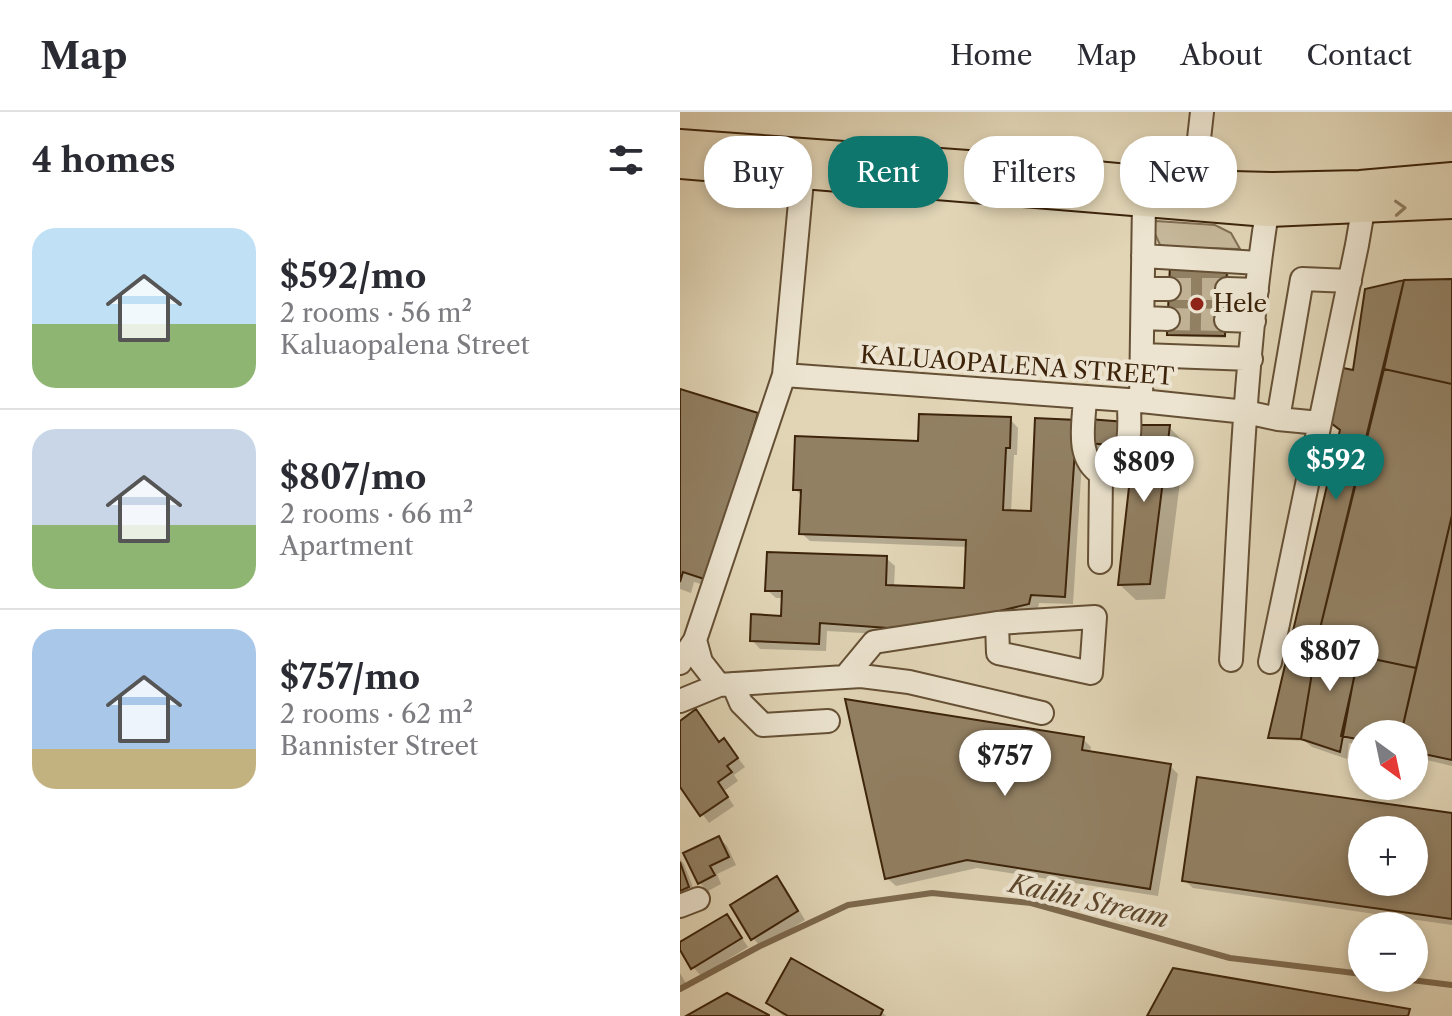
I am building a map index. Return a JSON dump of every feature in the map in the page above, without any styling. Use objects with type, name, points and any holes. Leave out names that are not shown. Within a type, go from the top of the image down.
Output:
[{"type":"main road","points":[[680,144],[704,148]]},
{"type":"main road","points":[[680,164],[704,164]]},
{"type":"main road","points":[[812,164],[1009,168],[1120,184]]},
{"type":"main road","points":[[812,165],[1120,199]]},
{"type":"main road","points":[[1237,191],[1452,177]]},
{"type":"main road","points":[[1237,205],[1267,212],[1452,204]]},
{"type":"street","points":[[1199,136],[1202,112]]},
{"type":"street","points":[[680,663],[695,640],[784,375],[800,208]]},
{"type":"street","points":[[1101,474],[1125,456],[1129,445],[1142,355],[1144,208]]},
{"type":"street","points":[[1270,662],[1363,210]]},
{"type":"street","points":[[1231,660],[1246,412],[1259,263],[1267,212]]},
{"type":"street","points":[[1143,256],[1259,263]]},
{"type":"street","points":[[1278,419],[1302,279],[1350,281]]},
{"type":"street","points":[[1143,289],[1169,289]]},
{"type":"street","points":[[1227,289],[1257,290]]},
{"type":"street","points":[[1143,318],[1168,319]]},
{"type":"street","points":[[1226,320],[1254,321]]},
{"type":"street","points":[[1142,355],[1251,359]]},
{"type":"street","name":"KALUAOPALENA STREET","points":[[784,375],[1135,400],[1320,423]]},
{"type":"street","points":[[1085,397],[1082,452],[1091,467],[1101,474]]},
{"type":"street","points":[[1100,562],[1101,474]]},
{"type":"street","points":[[845,677],[874,642],[997,623],[1095,617],[1091,673],[998,653],[997,623]]},
{"type":"street","points":[[695,640],[701,662],[763,725],[828,721]]},
{"type":"street","points":[[680,701],[726,684],[845,677],[909,682],[1042,713]]},
{"type":"shaded area","points":[[1150,223],[1215,225],[1231,233],[1240,249],[1161,247]]},
{"type":"building","name":"Hele","points":[[1170,264],[1227,266],[1225,336],[1167,335]]},
{"type":"building","points":[[1452,279],[1452,384],[1384,369],[1404,280]]},
{"type":"building","points":[[1404,280],[1318,637],[1301,739],[1268,738],[1340,430],[1331,423],[1343,368],[1353,370],[1365,289]]},
{"type":"building","points":[[1384,369],[1452,384],[1452,515],[1416,668],[1359,656],[1360,645],[1318,637]]},
{"type":"building","points":[[680,389],[758,413],[707,580],[683,572],[680,582]]},
{"type":"building","points":[[919,414],[1011,417],[1003,510],[1031,511],[1035,418],[1077,420],[1065,597],[1031,595],[1029,604],[966,619],[888,628],[820,623],[819,644],[750,641],[751,614],[781,616],[782,591],[765,591],[767,552],[887,556],[886,585],[964,588],[966,540],[799,534],[801,490],[793,490],[795,436],[918,441]]},
{"type":"building","points":[[1088,419],[1126,422],[1124,446],[1086,443]]},
{"type":"building","points":[[1136,425],[1170,425],[1150,584],[1118,585]]},
{"type":"building","points":[[1452,515],[1452,760],[1428,755],[1428,720],[1404,720]]},
{"type":"building","points":[[1318,637],[1360,645],[1340,752],[1301,739]]},
{"type":"building","points":[[1359,656],[1416,668],[1404,720],[1348,720],[1348,737],[1341,736]]},
{"type":"building","points":[[845,699],[1084,737],[1082,750],[1171,764],[1150,889],[967,860],[885,879]]},
{"type":"building","points":[[696,709],[719,742],[724,738],[738,758],[727,766],[732,772],[718,782],[728,797],[700,816],[680,787],[680,721]]},
{"type":"building","points":[[1197,777],[1452,813],[1452,919],[1428,916],[1428,912],[1402,912],[1182,881]]},
{"type":"building","points":[[719,836],[729,857],[710,866],[715,875],[698,884],[683,853]]},
{"type":"building","points":[[680,862],[689,887],[680,891]]},
{"type":"building","points":[[777,876],[798,911],[751,940],[730,905]]},
{"type":"building","points":[[727,914],[742,938],[691,969],[680,950],[680,942]]},
{"type":"building","points":[[791,958],[883,1010],[880,1016],[788,1016],[766,1003]]},
{"type":"building","points":[[1173,968],[1410,1009],[1408,1016],[1147,1016]]},
{"type":"building","points":[[727,993],[769,1015],[769,1016],[686,1016]]},
{"type":"waterway","name":"Kalihi Stream","points":[[680,989],[760,946],[848,905],[932,893],[1031,903],[1230,958],[1348,972]]},
{"type":"waterway","name":"Kalihi Stream","points":[[1428,982],[1452,985]]},
{"type":"tunnel","points":[[1169,289],[1227,289]]},
{"type":"tunnel","points":[[1168,319],[1226,320]]},
{"type":"place","name":"Hele","points":[[1197,304]]}]
